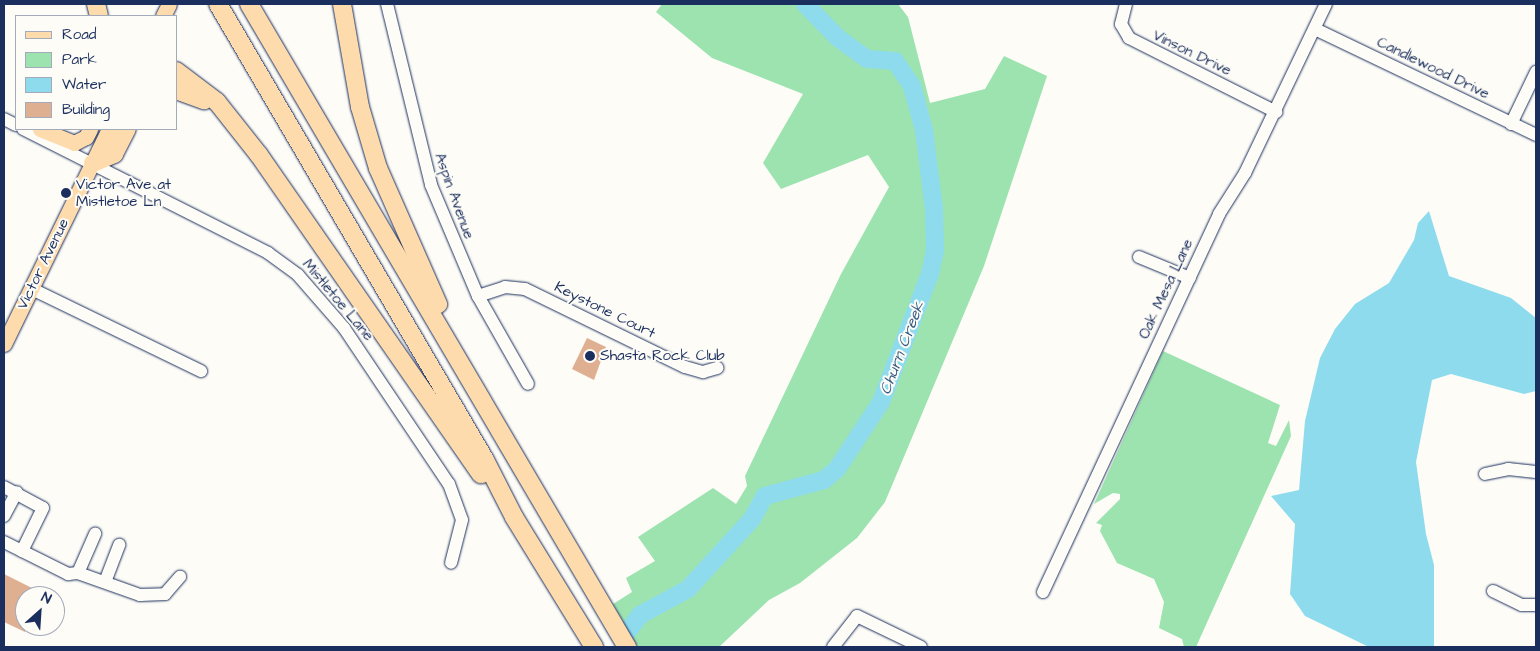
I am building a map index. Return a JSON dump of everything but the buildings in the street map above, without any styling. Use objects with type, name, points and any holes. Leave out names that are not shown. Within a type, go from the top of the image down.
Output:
[{"type":"highway","points":[[218,4],[485,460],[514,517],[594,647]]},
{"type":"highway","points":[[249,4],[627,647]]},
{"type":"highway","points":[[342,4],[360,107],[378,168],[454,337],[461,362]]},
{"type":"highway","points":[[178,73],[216,102],[238,127],[498,501],[514,517]]},
{"type":"highway","points":[[178,91],[203,99],[238,127]]},
{"type":"highway","points":[[93,163],[111,157],[126,130]]},
{"type":"main road","points":[[42,130],[74,143],[86,137],[90,130]]},
{"type":"main road","name":"Victor Avenue","points":[[4,344],[109,130]]},
{"type":"street","name":"Aspin Avenue","points":[[387,4],[431,186],[478,296],[528,384]]},
{"type":"street","name":"Vinson Drive","points":[[1126,4],[1121,24],[1129,38],[1276,112]]},
{"type":"street","name":"Oak Mesa Lane","points":[[1043,592],[1221,209],[1245,172],[1276,112],[1326,4]]},
{"type":"street","name":"Candlewood Drive","points":[[1315,29],[1536,135]]},
{"type":"street","points":[[1511,124],[1536,72]]},
{"type":"street","name":"Mistletoe Lane","points":[[25,130],[268,253],[289,267],[312,290],[344,328],[449,484],[462,520],[451,564]]},
{"type":"street","points":[[1139,257],[1190,278]]},
{"type":"street","name":"Keystone Court","points":[[478,296],[505,287],[525,289],[685,368],[703,372],[717,368]]},
{"type":"street","points":[[32,289],[201,371]]},
{"type":"street","points":[[1485,474],[1508,468],[1536,472]]},
{"type":"street","points":[[4,486],[43,508],[22,551]]},
{"type":"street","points":[[4,516],[17,492]]},
{"type":"street","points":[[78,573],[95,534]]},
{"type":"street","points":[[4,542],[68,574],[78,573],[140,595],[158,596],[165,594],[180,577]]},
{"type":"street","points":[[105,582],[119,545]]},
{"type":"street","points":[[1493,591],[1522,605],[1536,606]]},
{"type":"street","points":[[832,647],[857,616],[921,647]]},
{"type":"green space","points":[[662,4],[898,4],[908,17],[930,103],[985,89],[1004,56],[1047,76],[984,266],[885,502],[857,538],[800,583],[769,600],[719,647],[638,647],[613,604],[632,592],[626,578],[655,561],[638,537],[713,488],[736,504],[747,486],[745,476],[841,274],[889,187],[868,155],[781,189],[763,163],[803,94],[712,58],[656,12]]},
{"type":"green space","points":[[1163,351],[1280,405],[1268,443],[1276,446],[1289,420],[1291,436],[1196,647],[1184,647],[1182,639],[1159,628],[1164,602],[1154,579],[1117,563],[1100,531],[1102,525],[1096,523],[1120,499],[1120,494],[1113,493],[1094,504]]},
{"type":"water","points":[[1429,211],[1449,276],[1511,298],[1536,318],[1536,391],[1524,394],[1451,374],[1432,380],[1416,462],[1426,534],[1434,565],[1434,647],[1369,647],[1305,616],[1290,594],[1295,524],[1271,496],[1299,490],[1305,421],[1320,358],[1335,329],[1355,304],[1389,283],[1414,240],[1418,223]]},
{"type":"waterway","name":"Churn Creek","points":[[628,631],[640,615],[688,589],[752,519],[765,496],[824,480],[837,469],[881,402],[930,274],[935,250],[934,209],[924,130],[912,86],[895,61],[867,59],[837,37],[805,4]]},
{"type":"place","name":"Victor Ave at Mistletoe Ln","points":[[66,193]]},
{"type":"place","name":"Shasta Rock Club","points":[[590,356]]}]
